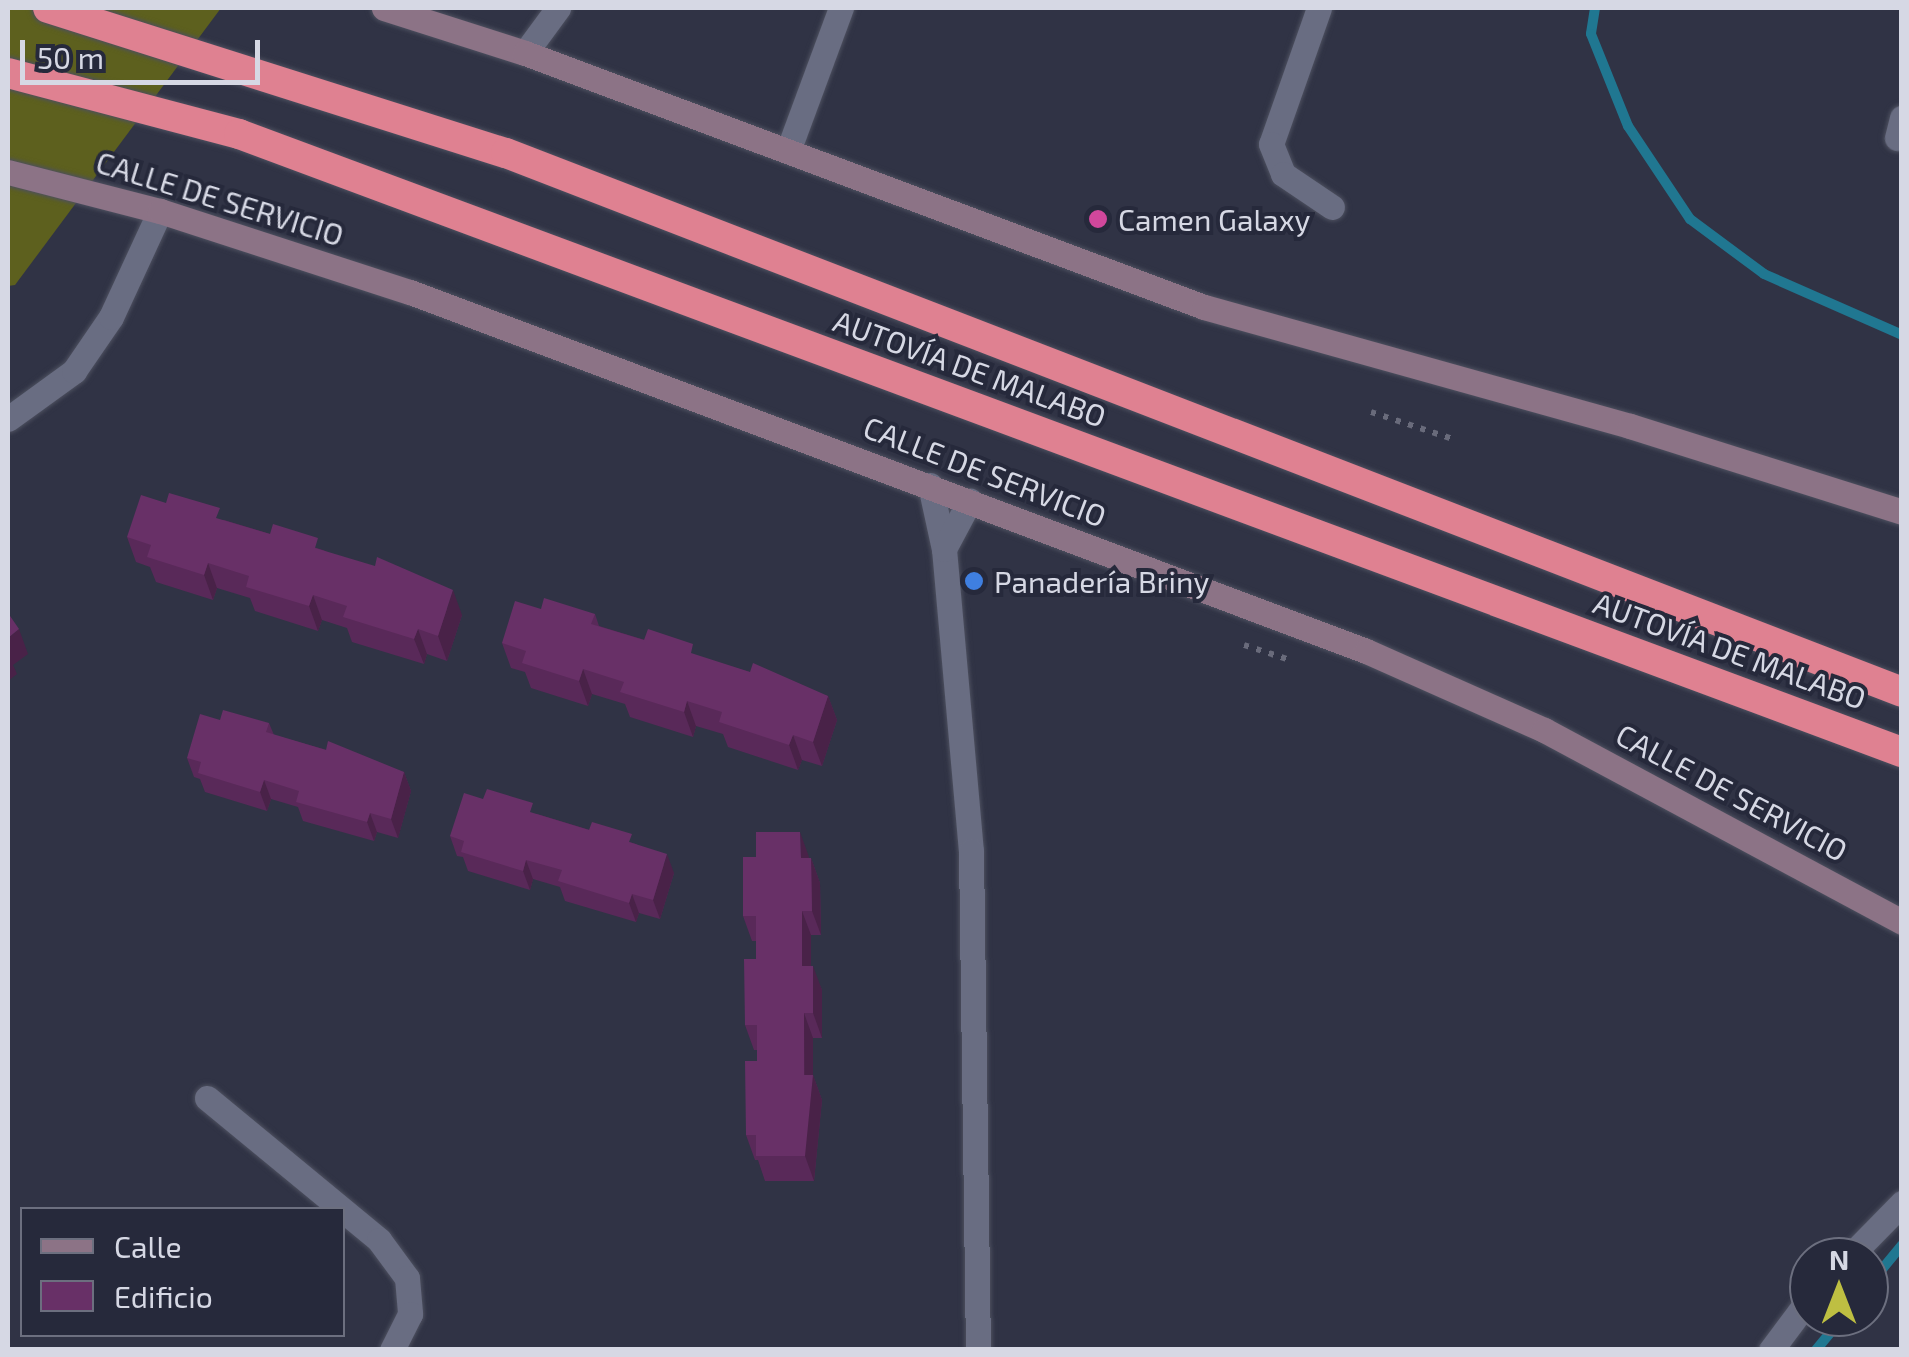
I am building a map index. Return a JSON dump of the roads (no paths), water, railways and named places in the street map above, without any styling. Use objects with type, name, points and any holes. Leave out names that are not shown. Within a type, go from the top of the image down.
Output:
[{"type":"highway","name":"AUTOVÍA DE MALABO","points":[[48,8],[506,153],[1902,692]]},
{"type":"highway","name":"AUTOVÍA DE MALABO","points":[[8,72],[239,134],[327,165],[1902,752]]},
{"type":"street","points":[[384,8],[525,53],[1204,307],[1630,426],[1902,512]]},
{"type":"street","points":[[525,53],[558,8]]},
{"type":"street","points":[[788,151],[841,8]]},
{"type":"street","points":[[1318,8],[1272,144],[1283,174],[1332,207]]},
{"type":"street","name":"CALLE DE SERVICIO","points":[[8,172],[160,211],[410,292],[1366,650],[1544,730],[1902,922]]},
{"type":"street","points":[[8,419],[74,372],[111,317],[160,211]]},
{"type":"street","points":[[930,485],[944,548],[971,851],[978,1350]]},
{"type":"street","points":[[944,548],[970,500]]},
{"type":"street","points":[[208,1098],[340,1207]]},
{"type":"street","points":[[1868,1237],[1902,1203]]},
{"type":"street","points":[[345,1211],[380,1240],[406,1278],[410,1314],[392,1350]]},
{"type":"street","points":[[1771,1350],[1789,1326]]},
{"type":"waterway","points":[[1595,8],[1591,34],[1628,126],[1690,219],[1764,274],[1902,335]]},
{"type":"waterway","points":[[1889,1261],[1902,1245]]},
{"type":"waterway","points":[[1816,1350],[1827,1337]]},
{"type":"place","name":"Camen Galaxy","points":[[1098,219]]},
{"type":"place","name":"Panadería Briny","points":[[974,581]]}]
